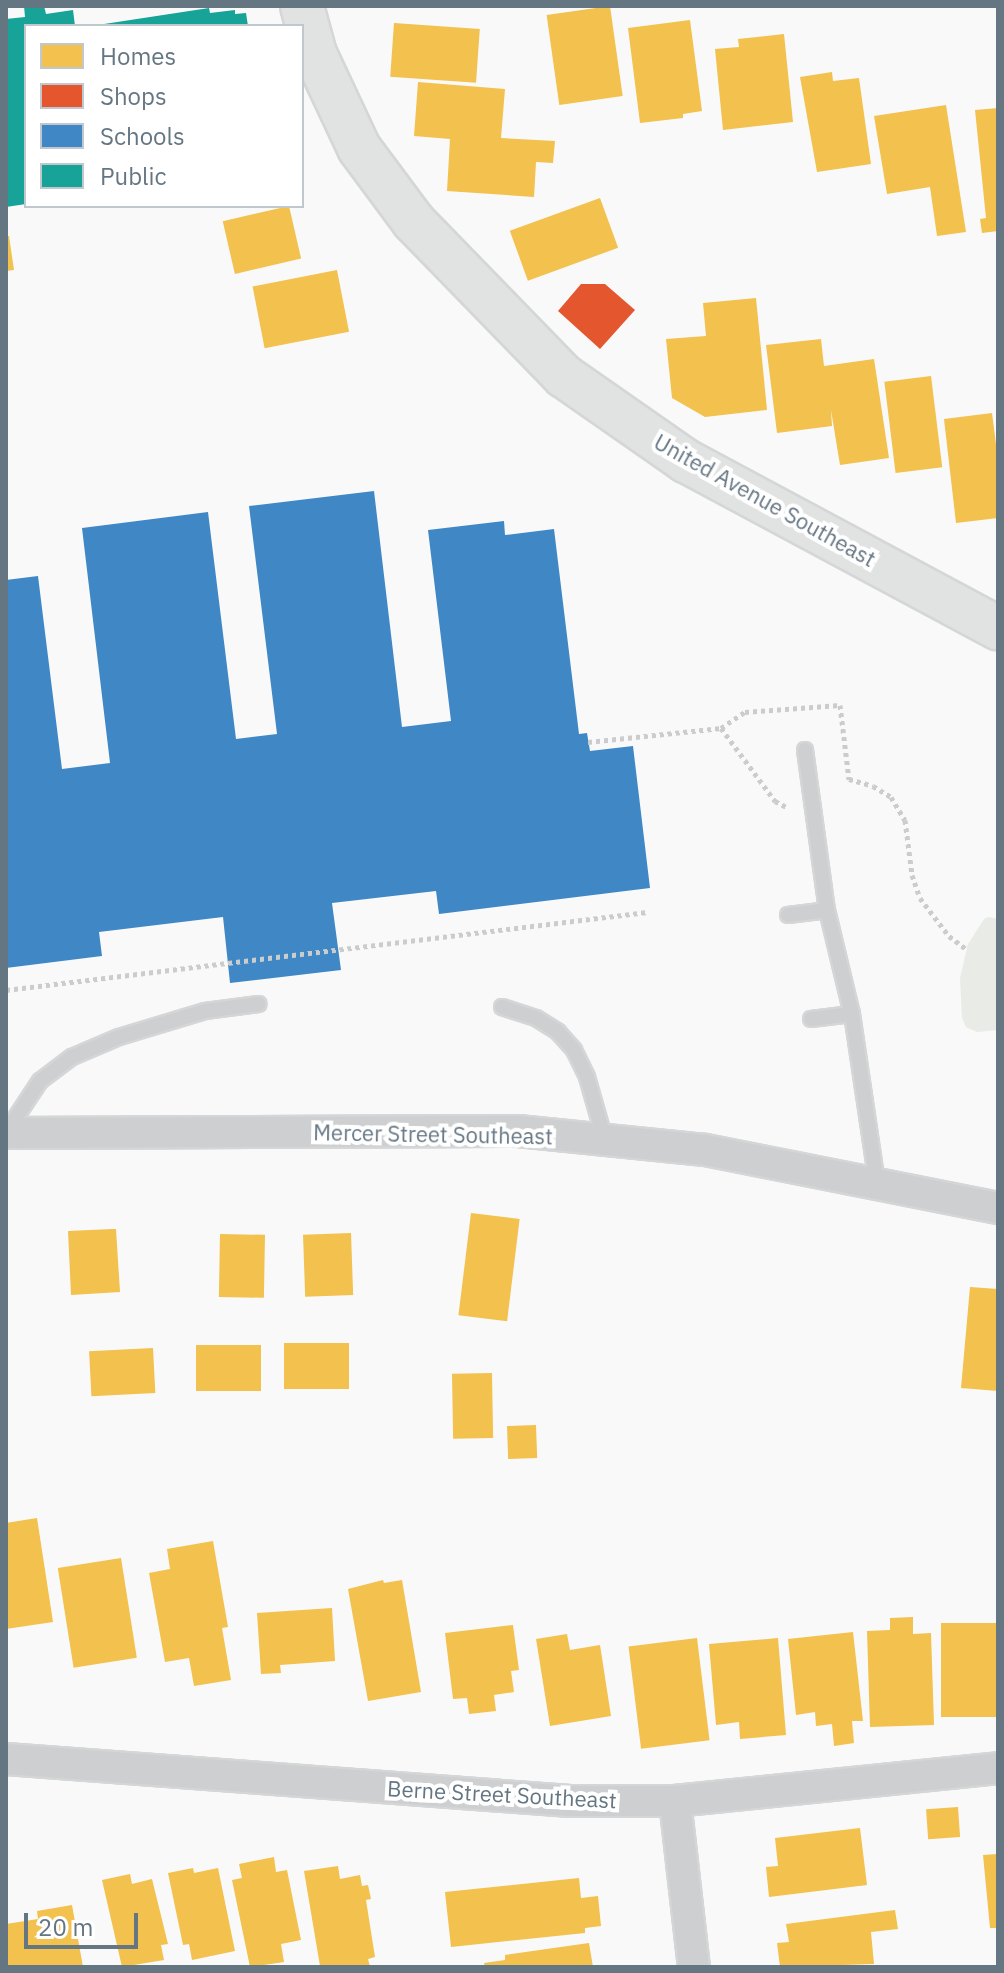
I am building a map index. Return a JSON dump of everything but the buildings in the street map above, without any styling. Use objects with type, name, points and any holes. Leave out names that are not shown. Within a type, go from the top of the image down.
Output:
[{"type":"street","name":"United Avenue Southeast","points":[[302,6],[315,54],[359,148],[414,222],[564,376],[686,461],[998,628]]},
{"type":"street","name":"Mercer Street Southeast","points":[[6,1133],[518,1131],[705,1150],[998,1208]]},
{"type":"street","name":"Berne Street Southeast","points":[[6,1759],[570,1801],[675,1801],[998,1768]]},
{"type":"street","points":[[675,1801],[694,1967]]},
{"type":"lane","points":[[805,750],[827,910],[852,1014],[877,1184]]},
{"type":"lane","points":[[788,915],[827,910]]},
{"type":"lane","points":[[6,1133],[40,1081],[72,1057],[119,1037],[205,1011],[259,1004]]},
{"type":"lane","points":[[502,1007],[536,1018],[558,1032],[574,1050],[587,1077],[605,1140]]},
{"type":"lane","points":[[811,1019],[852,1014]]},
{"type":"path","points":[[588,742],[721,728],[745,712],[840,705],[849,779],[873,786],[891,797],[905,820],[912,875],[920,898],[949,936],[966,949]]},
{"type":"path","points":[[721,728],[775,801],[814,820]]},
{"type":"path","points":[[6,990],[647,912]]},
{"type":"shaded area","points":[[984,919],[998,919],[998,1030],[977,1032],[966,1027],[962,1018],[960,978],[968,944]]}]
